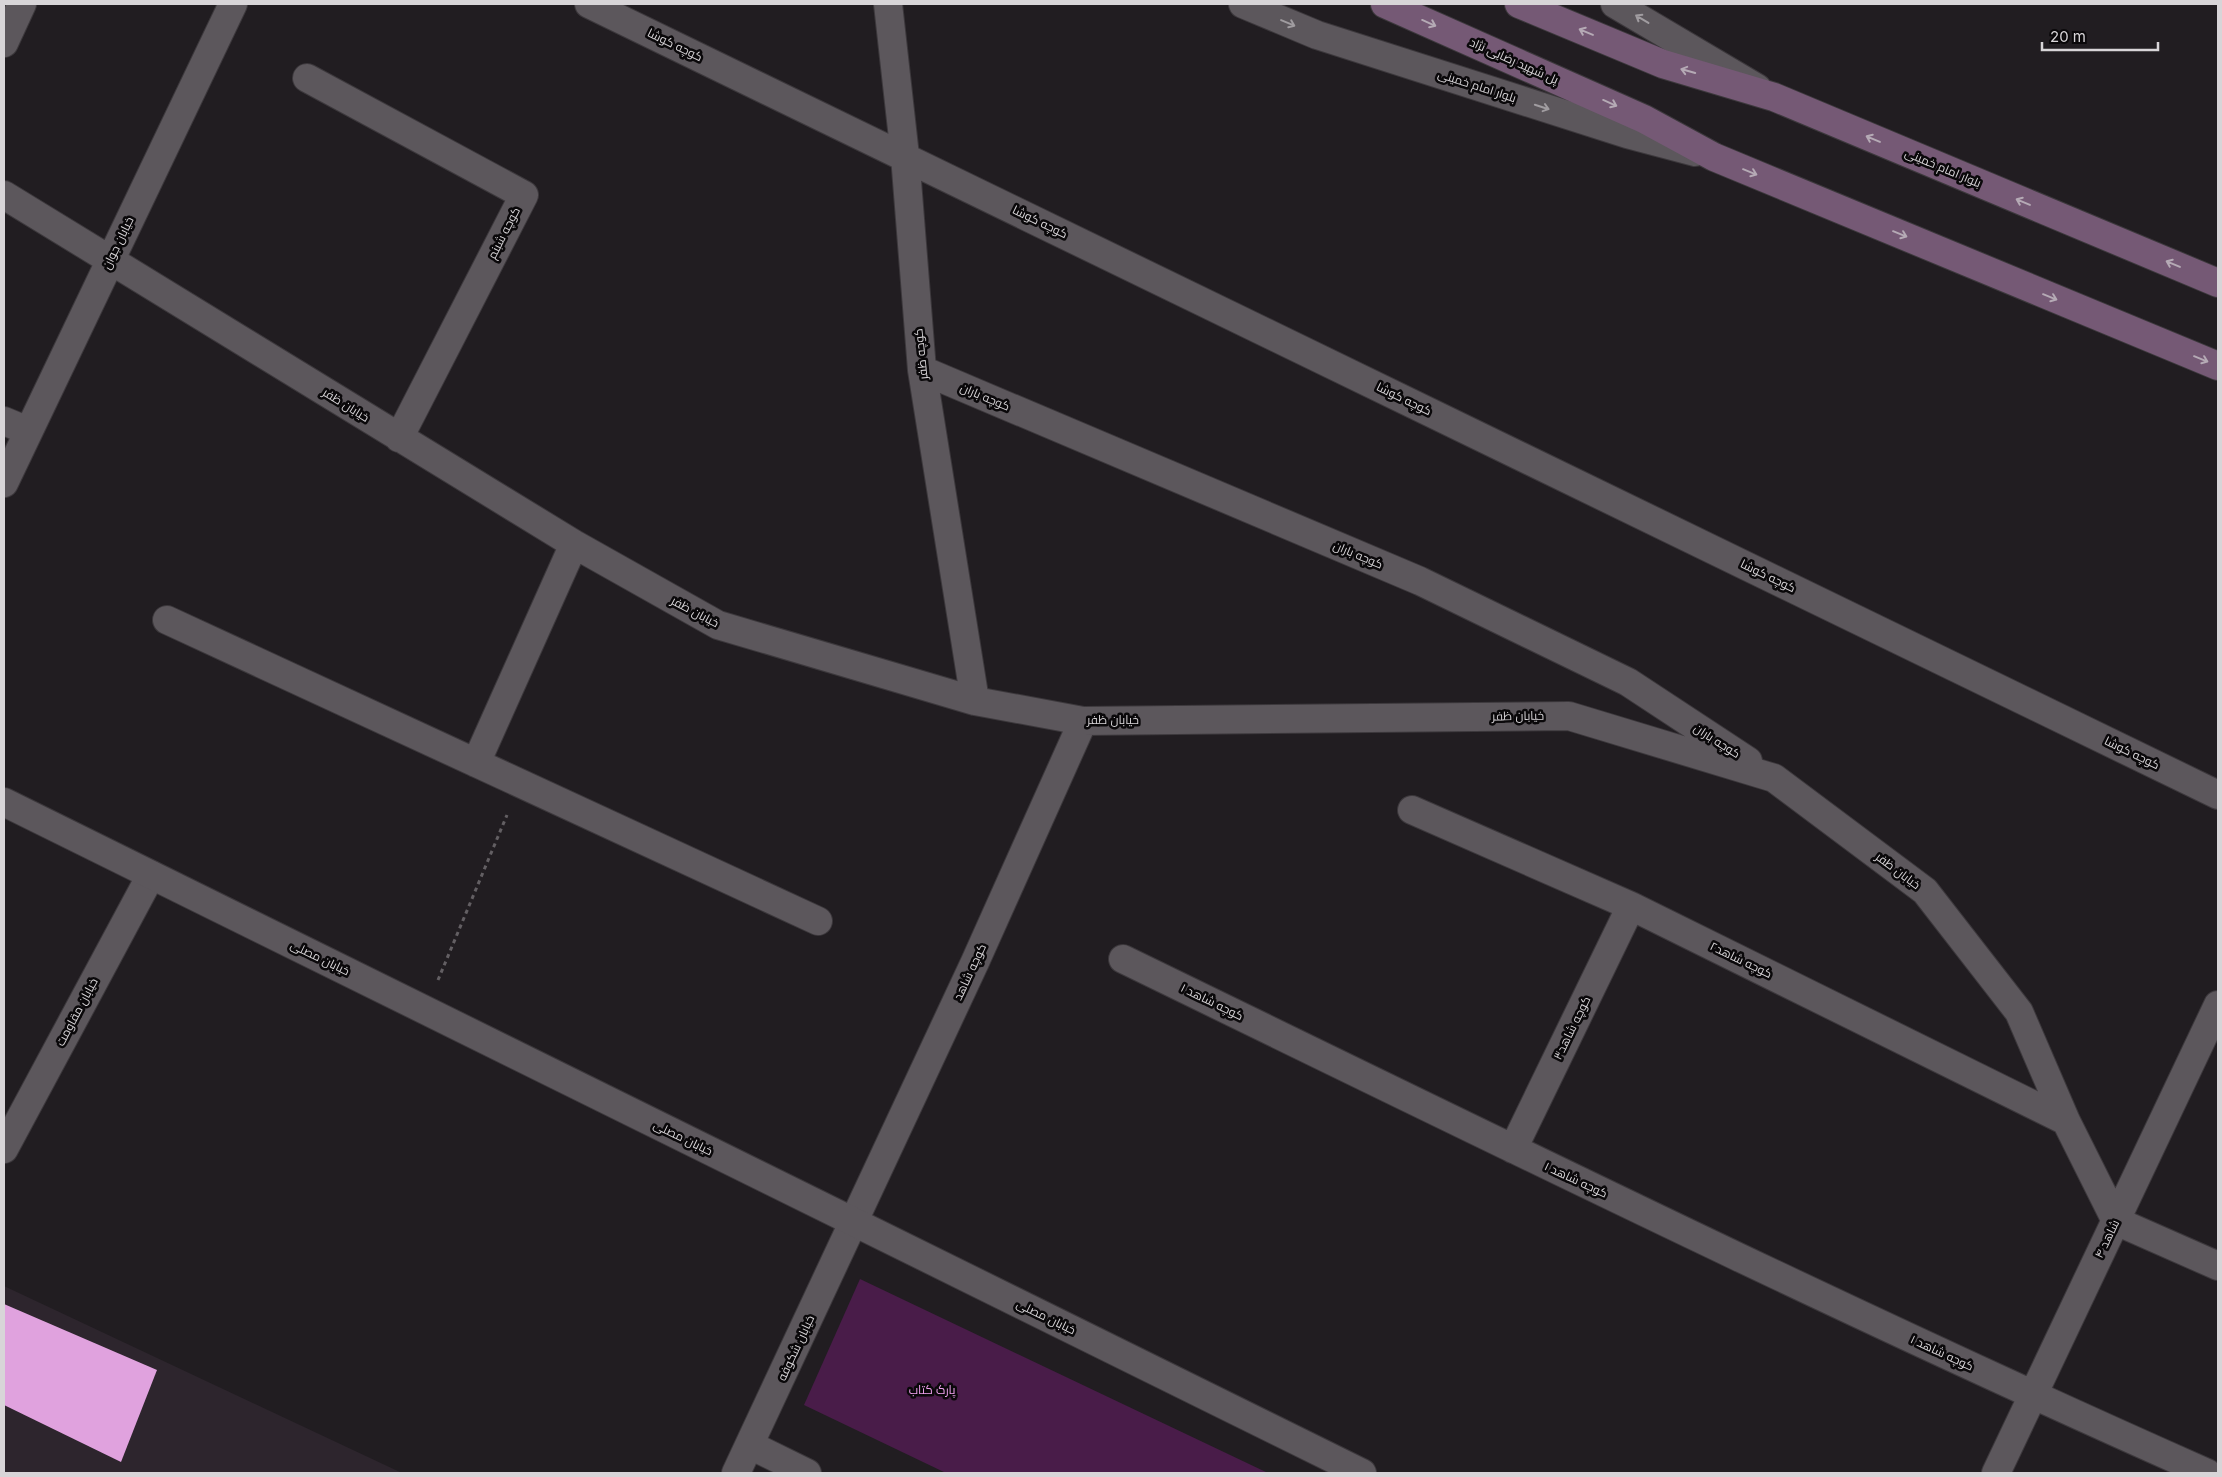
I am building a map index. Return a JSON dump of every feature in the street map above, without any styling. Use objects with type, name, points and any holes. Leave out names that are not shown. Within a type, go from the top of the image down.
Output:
[{"type":"main road","name":"پل شهید رضایی نژاد","points":[[1384,4],[1644,119]]},
{"type":"main road","name":"بلوار امام خمینی","points":[[1519,4],[1663,64],[1774,97],[2218,283]]},
{"type":"main road","name":"بلوار امام خمینی","points":[[1644,119],[1714,158],[2218,366]]},
{"type":"street","points":[[4,42],[22,4]]},
{"type":"street","name":"خیابان جوان","points":[[4,483],[16,426],[110,259],[233,4]]},
{"type":"street","name":"کوچه کوشا","points":[[589,4],[906,156],[2218,795]]},
{"type":"street","name":"کوچه ظفر","points":[[888,4],[906,156],[922,370],[976,701]]},
{"type":"street","name":"بلوار امام خمینی","points":[[1243,4],[1317,35],[1627,134],[1714,158]]},
{"type":"street","points":[[1615,4],[1774,97]]},
{"type":"street","name":"کوچه شبنم","points":[[307,78],[524,194],[399,438]]},
{"type":"street","name":"خیابان ظفر","points":[[4,194],[574,544],[718,625],[976,701],[1083,721],[1569,716],[1774,778],[1925,891],[2018,1012],[2066,1121],[2116,1221]]},
{"type":"street","name":"کوچه باران","points":[[922,370],[1428,585],[1628,682],[1774,778]]},
{"type":"street","points":[[476,763],[574,544]]},
{"type":"street","points":[[167,620],[818,921]]},
{"type":"street","name":"کوچه شاهد","points":[[855,1223],[1083,721]]},
{"type":"street","name":"خیابان مصلی","points":[[4,802],[1362,1473]]},
{"type":"street","name":"کوچه شاهد۲","points":[[1412,810],[1632,906],[2066,1121]]},
{"type":"street","name":"خیابان مقاومت","points":[[4,1149],[151,874]]},
{"type":"street","name":"کوچه شاهد۳","points":[[1513,1149],[1632,906]]},
{"type":"street","name":"کوچه شاهد ۱","points":[[1123,959],[1513,1149],[2031,1396],[2207,1473]]},
{"type":"street","name":"شاهد ۴","points":[[1996,1473],[2218,1004]]},
{"type":"street","points":[[2116,1221],[2218,1266]]},
{"type":"street","name":"خیابان شکوفه","points":[[736,1473],[855,1223]]},
{"type":"street","points":[[750,1445],[807,1473]]},
{"type":"path","points":[[425,1010],[521,783]]},
{"type":"shaded area","points":[[4,1286],[402,1473],[4,1473]]},
{"type":"green space","name":"پارک کتاب","points":[[860,1279],[1268,1473],[946,1473],[804,1405]]},
{"type":"building","points":[[4,1304],[157,1370],[121,1462],[4,1405]]}]
